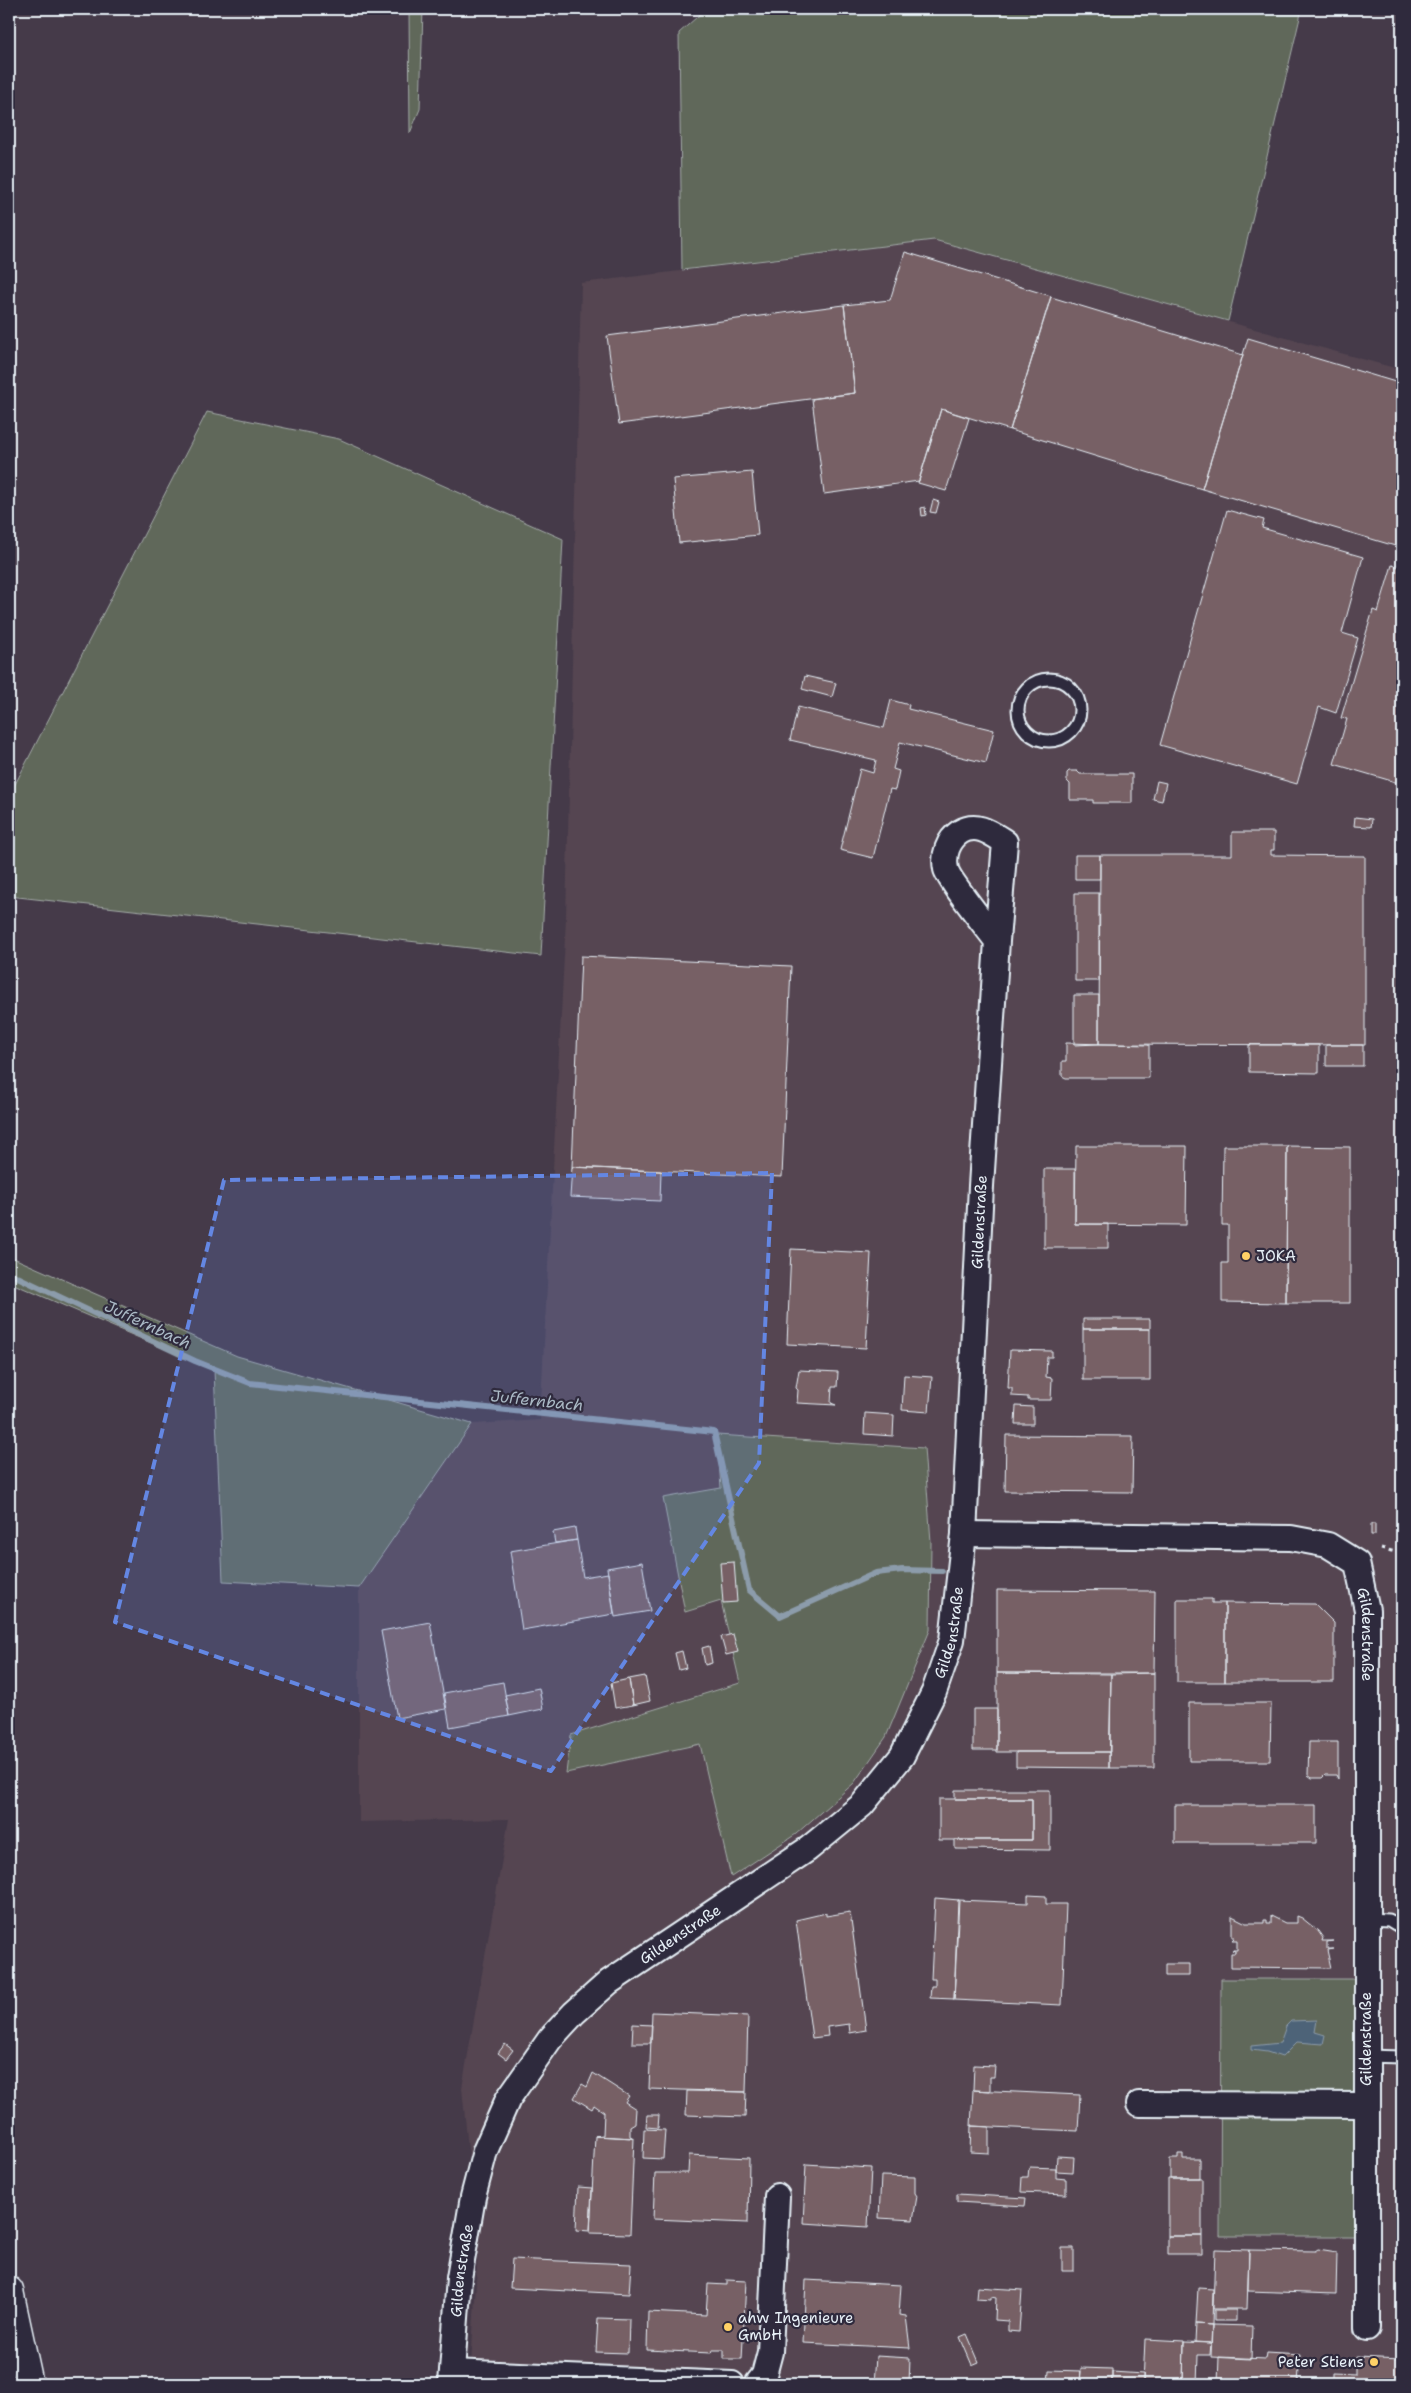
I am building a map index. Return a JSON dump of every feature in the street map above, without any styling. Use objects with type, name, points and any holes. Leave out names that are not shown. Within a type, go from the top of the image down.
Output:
[{"type":"street","name":"Gildenstraße","points":[[732,2384],[452,2378],[459,2278],[473,2197],[485,2151],[508,2098],[550,2039],[574,2013],[609,1982],[808,1849],[862,1805],[902,1756],[934,1692],[952,1640],[964,1534],[996,941]]},
{"type":"street","name":"Gildenstraße","points":[[964,1534],[1291,1538],[1328,1546],[1357,1563],[1367,1610],[1365,2056],[1367,2328]]},
{"type":"street","name":"Gildenstraße","points":[[1139,2104],[1365,2105]]},
{"type":"street","points":[[757,2384],[764,2375],[770,2352],[777,2196]]},
{"type":"street","points":[[9,2290],[29,2384]]},
{"type":"lane","points":[[1056,679],[1069,686],[1077,696],[1080,705],[1080,715],[1075,727],[1063,737],[1044,740],[1034,736],[1022,724],[1019,705],[1022,694],[1033,683],[1056,679]]},
{"type":"lane","points":[[1366,1918],[1389,1920],[1402,1928]]},
{"type":"lane","points":[[1365,2056],[1402,2057]]},
{"type":"path","points":[[1381,1548],[1402,1554]]},
{"type":"highlighted area","points":[[772,1173],[759,1463],[551,1771],[115,1622],[224,1180]]},
{"type":"shaded area","points":[[934,240],[1402,370],[1402,2384],[470,2384],[478,2248],[462,2088],[509,1819],[359,1822],[359,1588],[472,1424],[540,1420],[566,917],[581,283]],"holes":[[[717,1435],[924,1448],[931,1542],[930,1630],[886,1737],[854,1783],[796,1834],[732,1876],[701,1744],[571,1735],[740,1683],[721,1601],[685,1611],[721,1488]]]},
{"type":"green space","points":[[409,9],[423,9],[420,109],[410,133]]},
{"type":"green space","points":[[706,9],[1302,9],[1228,321],[934,240],[682,270],[679,33]]},
{"type":"green space","points":[[207,412],[339,439],[563,539],[541,956],[9,896],[9,796]]},
{"type":"green space","points":[[9,1256],[237,1356],[472,1424],[359,1588],[223,1581],[214,1370],[9,1282]]},
{"type":"green space","points":[[717,1435],[924,1448],[931,1542],[930,1630],[886,1737],[854,1783],[796,1834],[731,1877],[700,1744],[566,1773],[571,1735],[740,1683],[721,1601],[685,1612],[663,1498],[721,1488]]},
{"type":"green space","points":[[1221,1979],[1354,1979],[1354,2236],[1220,2236]]},
{"type":"water","points":[[1317,2020],[1315,2032],[1325,2035],[1323,2044],[1297,2042],[1282,2057],[1267,2052],[1251,2050],[1251,2046],[1280,2043],[1286,2026],[1291,2021]]},
{"type":"building","points":[[905,252],[1051,296],[1010,430],[941,409],[919,481],[824,494],[812,399],[855,393],[844,305],[890,300]]},
{"type":"building","points":[[1051,297],[1243,355],[1202,489],[1010,430]]},
{"type":"building","points":[[844,305],[855,393],[619,424],[607,336]]},
{"type":"building","points":[[1248,338],[1402,384],[1402,548],[1202,489]]},
{"type":"building","points":[[941,409],[969,418],[946,491],[918,483]]},
{"type":"building","points":[[752,472],[758,535],[679,543],[673,479]]},
{"type":"building","points":[[933,500],[939,502],[936,513],[930,512]]},
{"type":"building","points":[[925,507],[926,515],[922,516],[921,508]]},
{"type":"building","points":[[1227,510],[1264,520],[1262,528],[1363,557],[1342,633],[1358,638],[1336,713],[1319,707],[1297,784],[1160,745]]},
{"type":"building","points":[[1392,565],[1402,568],[1402,784],[1334,764],[1347,719],[1341,718],[1373,610],[1378,612]]},
{"type":"building","points":[[805,676],[836,683],[832,697],[802,689]]},
{"type":"building","points":[[891,700],[909,705],[908,709],[994,730],[986,763],[900,742],[893,769],[899,771],[895,790],[890,789],[873,858],[840,850],[860,769],[873,773],[876,760],[790,740],[798,707],[884,728]]},
{"type":"building","points":[[1069,771],[1077,771],[1080,774],[1132,774],[1132,803],[1093,803],[1093,800],[1070,800],[1070,784],[1067,781],[1067,773]]},
{"type":"building","points":[[1157,781],[1166,783],[1162,801],[1153,799]]},
{"type":"building","points":[[1355,817],[1372,819],[1371,827],[1354,826]]},
{"type":"building","points":[[1232,832],[1274,832],[1274,850],[1271,850],[1271,855],[1365,856],[1365,1045],[1099,1044],[1100,855],[1232,855]]},
{"type":"building","points":[[1075,855],[1100,855],[1100,879],[1075,879]]},
{"type":"building","points":[[1075,893],[1099,893],[1099,981],[1075,981]]},
{"type":"building","points":[[581,956],[791,966],[782,1177],[572,1167]]},
{"type":"building","points":[[1074,995],[1099,995],[1099,1044],[1074,1045]]},
{"type":"building","points":[[1066,1043],[1149,1045],[1149,1078],[1066,1078],[1062,1076],[1062,1061],[1066,1061]]},
{"type":"building","points":[[1249,1045],[1319,1045],[1319,1073],[1249,1072]]},
{"type":"building","points":[[1326,1045],[1363,1045],[1363,1066],[1326,1066]]},
{"type":"building","points":[[1076,1146],[1187,1146],[1186,1225],[1075,1224]]},
{"type":"building","points":[[1223,1146],[1287,1146],[1286,1303],[1222,1302],[1222,1263],[1228,1263],[1228,1225],[1222,1225]]},
{"type":"building","points":[[1287,1146],[1350,1147],[1350,1303],[1286,1303]]},
{"type":"building","points":[[572,1167],[661,1171],[660,1201],[570,1197]]},
{"type":"building","points":[[1044,1169],[1075,1169],[1075,1224],[1108,1224],[1108,1248],[1044,1248]]},
{"type":"building","points":[[791,1249],[871,1253],[866,1348],[787,1344]]},
{"type":"building","points":[[1083,1319],[1150,1319],[1150,1329],[1083,1329]]},
{"type":"building","points":[[1083,1329],[1150,1329],[1150,1380],[1083,1380]]},
{"type":"building","points":[[1010,1350],[1052,1351],[1052,1357],[1047,1357],[1046,1377],[1052,1378],[1051,1400],[1028,1400],[1028,1397],[1012,1396],[1012,1388],[1008,1388]]},
{"type":"building","points":[[799,1370],[838,1372],[837,1387],[832,1387],[831,1403],[836,1405],[797,1403],[798,1390],[796,1388]]},
{"type":"building","points":[[904,1375],[932,1377],[929,1412],[902,1410]]},
{"type":"building","points":[[1016,1406],[1033,1407],[1033,1424],[1015,1424]]},
{"type":"building","points":[[865,1413],[894,1415],[893,1436],[864,1434]]},
{"type":"building","points":[[1006,1435],[1133,1436],[1132,1492],[1005,1491]]},
{"type":"building","points":[[1371,1524],[1375,1524],[1375,1535],[1371,1535]]},
{"type":"building","points":[[575,1528],[577,1540],[555,1543],[553,1532]]},
{"type":"building","points":[[577,1540],[583,1577],[608,1573],[614,1614],[522,1630],[510,1551]]},
{"type":"building","points":[[642,1562],[650,1611],[615,1617],[607,1568]]},
{"type":"building","points":[[734,1562],[737,1602],[723,1603],[720,1563]]},
{"type":"building","points":[[997,1590],[1155,1591],[1154,1673],[997,1673]]},
{"type":"building","points":[[1177,1599],[1212,1599],[1212,1603],[1225,1603],[1225,1682],[1177,1682]]},
{"type":"building","points":[[1225,1603],[1315,1604],[1334,1623],[1334,1682],[1225,1682]]},
{"type":"building","points":[[430,1622],[446,1709],[397,1718],[381,1631]]},
{"type":"building","points":[[733,1634],[738,1652],[726,1655],[721,1637]]},
{"type":"building","points":[[709,1646],[712,1663],[705,1665],[702,1648]]},
{"type":"building","points":[[682,1651],[686,1668],[679,1670],[675,1653]]},
{"type":"building","points":[[997,1673],[1111,1674],[1110,1752],[997,1752]]},
{"type":"building","points":[[1154,1673],[1154,1768],[1109,1768],[1111,1674]]},
{"type":"building","points":[[645,1676],[650,1701],[633,1705],[629,1679]]},
{"type":"building","points":[[629,1679],[633,1705],[615,1708],[611,1683]]},
{"type":"building","points":[[503,1682],[509,1716],[450,1727],[444,1693]]},
{"type":"building","points":[[539,1688],[543,1709],[509,1716],[505,1695]]},
{"type":"building","points":[[1189,1703],[1271,1703],[1270,1761],[1189,1761]]},
{"type":"building","points":[[973,1709],[997,1709],[997,1750],[973,1750]]},
{"type":"building","points":[[1309,1742],[1338,1742],[1338,1779],[1336,1775],[1312,1778],[1308,1775]]},
{"type":"building","points":[[1016,1752],[1109,1752],[1109,1768],[1016,1767]]},
{"type":"building","points":[[955,1790],[1050,1790],[1050,1850],[955,1849],[955,1840],[1032,1840],[1032,1799],[955,1799]]},
{"type":"building","points":[[939,1799],[1032,1799],[1032,1840],[939,1840]]},
{"type":"building","points":[[1175,1805],[1316,1805],[1316,1843],[1175,1843]]},
{"type":"building","points":[[1028,1895],[1046,1896],[1046,1904],[1066,1904],[1062,2005],[954,2000],[958,1900],[1028,1903]]},
{"type":"building","points":[[935,1898],[959,1900],[954,1999],[930,1998],[931,1986],[935,1986],[935,1979],[931,1979]]},
{"type":"building","points":[[850,1912],[866,2030],[850,2033],[849,2024],[827,2027],[828,2036],[812,2038],[796,1920],[826,1913],[826,1916]]},
{"type":"building","points":[[1232,1916],[1246,1923],[1264,1923],[1264,1920],[1267,1920],[1267,1923],[1271,1923],[1271,1916],[1285,1923],[1297,1923],[1297,1916],[1302,1918],[1318,1931],[1323,1938],[1322,1941],[1333,1941],[1327,1942],[1327,1949],[1333,1949],[1327,1950],[1331,1968],[1231,1967],[1231,1953],[1235,1953],[1232,1950],[1237,1950],[1237,1940],[1232,1940],[1235,1937],[1232,1937]]},
{"type":"building","points":[[1165,1964],[1189,1964],[1189,1976],[1165,1976]]},
{"type":"building","points":[[1402,1997],[1402,2028],[1401,2028]]},
{"type":"building","points":[[652,2012],[748,2016],[746,2092],[649,2089]]},
{"type":"building","points":[[633,2024],[652,2025],[651,2043],[632,2043]]},
{"type":"building","points":[[505,2044],[513,2050],[506,2059],[498,2053]]},
{"type":"building","points":[[974,2065],[995,2066],[994,2077],[990,2077],[990,2091],[973,2090]]},
{"type":"building","points":[[593,2073],[629,2096],[625,2102],[636,2109],[635,2123],[630,2126],[630,2136],[634,2138],[595,2136],[603,2135],[604,2112],[594,2105],[592,2109],[574,2098],[582,2084],[587,2087]]},
{"type":"building","points":[[973,2090],[1080,2095],[1078,2131],[971,2126]]},
{"type":"building","points":[[687,2091],[746,2092],[745,2117],[686,2115]]},
{"type":"building","points":[[647,2115],[659,2115],[658,2128],[646,2127]]},
{"type":"building","points":[[971,2126],[989,2127],[989,2153],[970,2152]]},
{"type":"building","points":[[644,2129],[665,2130],[663,2159],[643,2158]]},
{"type":"building","points":[[595,2136],[634,2138],[630,2234],[590,2233]]},
{"type":"building","points":[[1178,2154],[1183,2154],[1183,2159],[1200,2159],[1200,2178],[1170,2178],[1170,2159],[1178,2159]]},
{"type":"building","points":[[689,2155],[749,2158],[748,2223],[653,2219],[655,2173],[688,2173]]},
{"type":"building","points":[[1057,2156],[1074,2157],[1073,2172],[1056,2171]]},
{"type":"building","points":[[806,2164],[871,2168],[868,2227],[803,2223]]},
{"type":"building","points":[[1029,2167],[1056,2168],[1056,2178],[1066,2179],[1066,2194],[1021,2192],[1022,2177],[1028,2177]]},
{"type":"building","points":[[881,2176],[915,2177],[915,2193],[917,2196],[913,2220],[879,2218]]},
{"type":"building","points":[[1168,2178],[1202,2178],[1202,2236],[1168,2236]]},
{"type":"building","points":[[578,2187],[592,2188],[590,2231],[576,2230]]},
{"type":"building","points":[[957,2194],[1026,2198],[1025,2206],[957,2202]]},
{"type":"building","points":[[1168,2236],[1202,2236],[1202,2254],[1168,2254]]},
{"type":"building","points":[[1062,2248],[1074,2248],[1074,2271],[1062,2271]]},
{"type":"building","points":[[1215,2249],[1249,2250],[1247,2309],[1213,2309]]},
{"type":"building","points":[[1318,2249],[1337,2252],[1336,2294],[1248,2291],[1249,2250],[1315,2251]]},
{"type":"building","points":[[512,2259],[631,2264],[629,2294],[510,2288]]},
{"type":"building","points":[[727,2280],[746,2281],[742,2359],[724,2359],[724,2350],[712,2350],[711,2353],[647,2350],[648,2312],[706,2315],[708,2284],[727,2285]]},
{"type":"building","points":[[806,2280],[901,2285],[899,2315],[906,2316],[910,2348],[803,2343]]},
{"type":"building","points":[[977,2287],[1022,2290],[1019,2332],[1008,2331],[1008,2321],[995,2320],[996,2298],[991,2297],[991,2300],[976,2299]]},
{"type":"building","points":[[1198,2288],[1213,2289],[1212,2325],[1196,2324]]},
{"type":"building","points":[[1214,2310],[1236,2310],[1236,2321],[1214,2321]]},
{"type":"building","points":[[598,2318],[629,2319],[628,2353],[596,2352]]},
{"type":"building","points":[[1196,2324],[1212,2325],[1211,2343],[1195,2342]]},
{"type":"building","points":[[1212,2325],[1252,2326],[1251,2359],[1211,2357]]},
{"type":"building","points":[[967,2334],[979,2362],[972,2365],[960,2337]]},
{"type":"building","points":[[1145,2339],[1184,2341],[1183,2384],[1143,2384]]},
{"type":"building","points":[[1184,2342],[1211,2343],[1210,2355],[1198,2355],[1197,2384],[1183,2384]]},
{"type":"building","points":[[1267,2353],[1300,2355],[1298,2384],[1218,2384],[1219,2357],[1266,2359]]},
{"type":"building","points":[[876,2356],[910,2358],[909,2384],[874,2384]]},
{"type":"building","points":[[1355,2357],[1402,2359],[1402,2384],[1332,2384],[1332,2373],[1355,2374]]},
{"type":"building","points":[[1081,2368],[1112,2369],[1112,2384],[1080,2384]]},
{"type":"building","points":[[1049,2370],[1081,2371],[1080,2384],[1048,2384]]},
{"type":"building","points":[[1112,2372],[1143,2374],[1143,2384],[1112,2384]]},
{"type":"waterway","name":"Juffernbach","points":[[9,1273],[195,1361],[250,1383],[714,1432],[749,1590],[780,1616],[876,1573],[902,1570],[942,1571]]},
{"type":"place","name":"JOKA","points":[[1246,1256]]},
{"type":"place","name":"ahw Ingenieure GmbH","points":[[728,2327]]},
{"type":"place","name":"Peter Stiens","points":[[1374,2362]]}]
